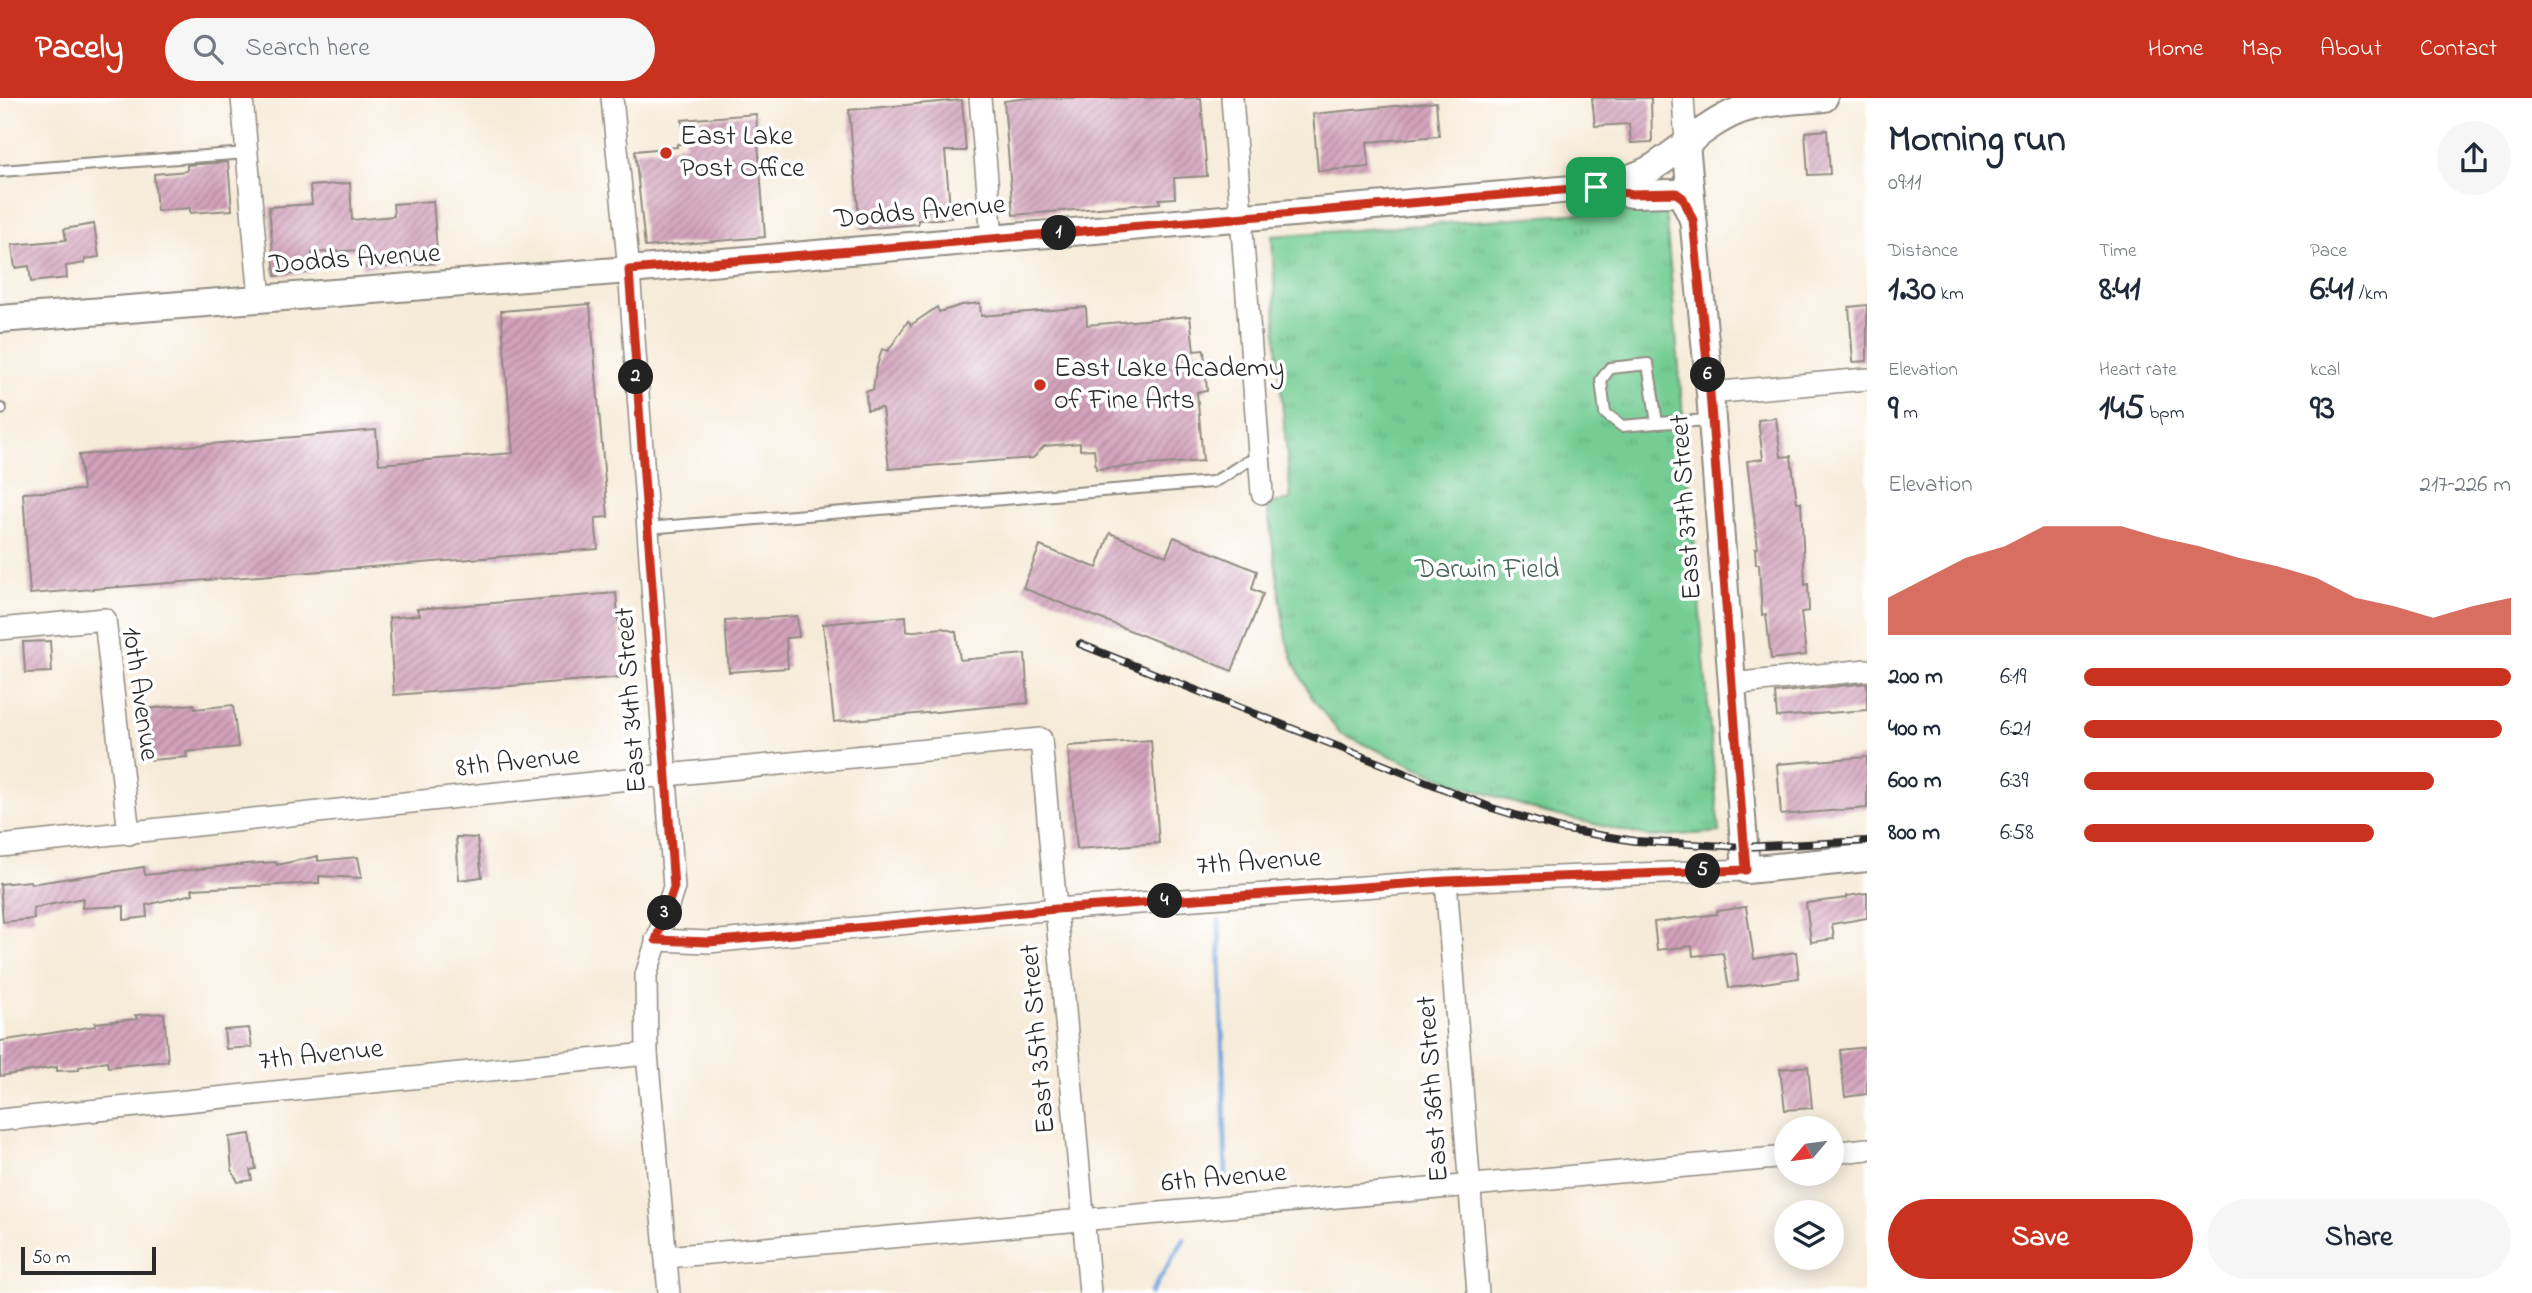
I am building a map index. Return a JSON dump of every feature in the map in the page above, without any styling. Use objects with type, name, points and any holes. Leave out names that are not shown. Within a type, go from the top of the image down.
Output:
[{"type":"street","points":[[242,98],[260,299]]},
{"type":"street","name":"East 34th Street","points":[[612,98],[629,270],[674,887],[646,975],[648,1054],[669,1293]]},
{"type":"street","points":[[980,98],[992,238]]},
{"type":"street","points":[[1232,98],[1262,494]]},
{"type":"street","name":"East 37th Street","points":[[1683,98],[1710,393],[1746,870]]},
{"type":"street","name":"Dodds Avenue","points":[[0,319],[629,270],[1596,187],[1631,178],[1653,167],[1719,121],[1756,102],[1824,98]]},
{"type":"street","points":[[1596,187],[1632,194],[1676,193],[1683,198],[1693,220]]},
{"type":"street","points":[[1710,393],[1867,379]]},
{"type":"street","name":"10th Avenue","points":[[0,629],[106,619],[129,834]]},
{"type":"street","points":[[1731,684],[1867,670]]},
{"type":"street","name":"8th Avenue","points":[[0,846],[666,775],[1041,739]]},
{"type":"street","name":"East 35th Street","points":[[1041,739],[1090,1293]]},
{"type":"street","name":"7th Avenue","points":[[656,940],[709,942],[1056,909],[1446,881],[1746,870],[1867,858]]},
{"type":"street","name":"East 36th Street","points":[[1446,881],[1478,1293]]},
{"type":"street","name":"7th Avenue","points":[[0,1120],[648,1054]]},
{"type":"street","points":[[1844,1152],[1867,1149]]},
{"type":"street","name":"6th Avenue","points":[[666,1257],[1774,1158]]},
{"type":"lane","points":[[0,171],[247,153]]},
{"type":"lane","points":[[1657,423],[1648,364],[1610,368],[1601,380],[1605,413],[1622,426],[1712,420]]},
{"type":"lane","points":[[647,528],[1212,482],[1223,478],[1243,461],[1259,458]]},
{"type":"green space","name":"Darwin Field","points":[[1665,207],[1719,832],[1650,837],[1542,812],[1449,781],[1340,734],[1312,698],[1295,665],[1286,639],[1267,504],[1291,500],[1277,347],[1272,236]]},
{"type":"building","points":[[1028,98],[1201,98],[1207,176],[1174,178],[1175,198],[1159,199],[1160,203],[1013,215],[1004,101]]},
{"type":"building","points":[[1592,98],[1651,98],[1652,142],[1631,143],[1629,124],[1595,126]]},
{"type":"building","points":[[962,100],[966,151],[945,151],[951,218],[860,229],[849,110]]},
{"type":"building","points":[[1436,102],[1439,136],[1367,142],[1369,167],[1318,171],[1313,114]]},
{"type":"building","points":[[756,114],[765,237],[645,247],[635,151],[685,144],[682,120]]},
{"type":"building","points":[[1827,130],[1830,174],[1808,175],[1805,132]]},
{"type":"building","points":[[228,162],[232,210],[190,213],[190,208],[157,211],[154,174],[187,171],[187,165]]},
{"type":"building","points":[[350,183],[352,220],[394,216],[393,204],[433,201],[438,263],[362,268],[361,250],[312,253],[313,272],[275,276],[269,207],[312,204],[310,186]]},
{"type":"building","points":[[94,224],[99,257],[85,259],[85,263],[66,266],[67,278],[31,282],[29,266],[15,268],[12,245],[66,240],[64,229]]},
{"type":"building","name":"East Lake Academy of Fine Arts","points":[[980,303],[981,316],[1086,307],[1087,325],[1190,316],[1194,351],[1204,350],[1207,391],[1197,392],[1203,461],[1096,469],[1094,449],[1080,450],[1080,443],[1044,446],[1033,458],[889,469],[882,408],[867,410],[866,391],[873,390],[882,349],[888,351],[908,321],[911,325],[937,307],[939,312]]},
{"type":"building","points":[[590,304],[608,517],[595,518],[598,549],[30,594],[23,493],[83,490],[79,455],[376,430],[379,464],[513,453],[501,311]]},
{"type":"building","points":[[1867,305],[1867,361],[1853,362],[1849,307]]},
{"type":"building","points":[[1776,418],[1781,457],[1791,456],[1797,502],[1801,502],[1809,611],[1801,612],[1806,655],[1771,659],[1766,614],[1762,615],[1759,564],[1756,564],[1755,549],[1758,548],[1747,461],[1763,459],[1758,420]]},
{"type":"building","points":[[1110,533],[1166,556],[1174,537],[1257,571],[1252,589],[1263,594],[1232,671],[1023,588],[1040,546],[1097,568]]},
{"type":"building","points":[[616,593],[623,677],[394,695],[389,618],[420,615],[417,609]]},
{"type":"building","points":[[797,616],[799,637],[786,638],[788,668],[729,672],[725,621]]},
{"type":"building","points":[[906,616],[907,632],[942,628],[956,632],[960,660],[1025,654],[1028,703],[834,722],[823,624]]},
{"type":"building","points":[[50,641],[52,672],[25,673],[23,642]]},
{"type":"building","points":[[1867,683],[1867,710],[1777,717],[1775,693]]},
{"type":"building","points":[[194,704],[195,709],[233,705],[238,747],[186,752],[187,757],[151,760],[146,709]]},
{"type":"building","points":[[1151,740],[1159,843],[1077,849],[1068,746]]},
{"type":"building","points":[[1867,757],[1867,808],[1781,815],[1777,764]]},
{"type":"building","points":[[456,837],[477,838],[482,877],[459,880]]},
{"type":"building","points":[[318,856],[318,861],[358,857],[362,878],[319,876],[319,883],[192,889],[193,894],[146,905],[147,917],[124,920],[124,906],[82,908],[83,898],[33,908],[34,919],[3,922],[0,884],[30,881],[31,884],[144,867],[145,875],[246,864],[276,862],[277,865]]},
{"type":"building","points":[[1867,893],[1867,918],[1832,924],[1834,939],[1811,942],[1806,903]]},
{"type":"building","points":[[1746,907],[1754,959],[1796,952],[1799,978],[1729,988],[1723,953],[1693,956],[1692,946],[1657,950],[1654,922],[1717,914],[1717,911]]},
{"type":"building","points":[[164,1013],[168,1061],[108,1067],[107,1061],[79,1067],[79,1070],[57,1071],[57,1067],[0,1076],[0,1041],[96,1026],[95,1023],[138,1019],[135,1015]]},
{"type":"building","points":[[249,1028],[252,1047],[226,1049],[224,1030]]},
{"type":"building","points":[[1867,1047],[1867,1094],[1845,1097],[1840,1050]]},
{"type":"building","points":[[1808,1066],[1812,1108],[1785,1110],[1780,1069]]},
{"type":"building","points":[[250,1134],[256,1169],[250,1170],[252,1180],[238,1182],[232,1171],[229,1137]]},
{"type":"waterway","points":[[1219,921],[1226,1177],[1222,1183]]},
{"type":"waterway","points":[[1151,1293],[1184,1239]]},
{"type":"railway","points":[[1080,644],[1492,808],[1561,829],[1635,841],[1744,847],[1867,841]]},
{"type":"place","name":"East Lake Post Office","points":[[666,153]]},
{"type":"place","name":"East Lake Academy of Fine Arts","points":[[1040,385]]},
{"type":"route","points":[[1596,187],[1632,194],[1676,193],[1683,198],[1693,220],[1710,393],[1746,870],[1446,881],[1056,909],[709,942],[656,940],[674,887],[629,270],[1596,187]]}]
